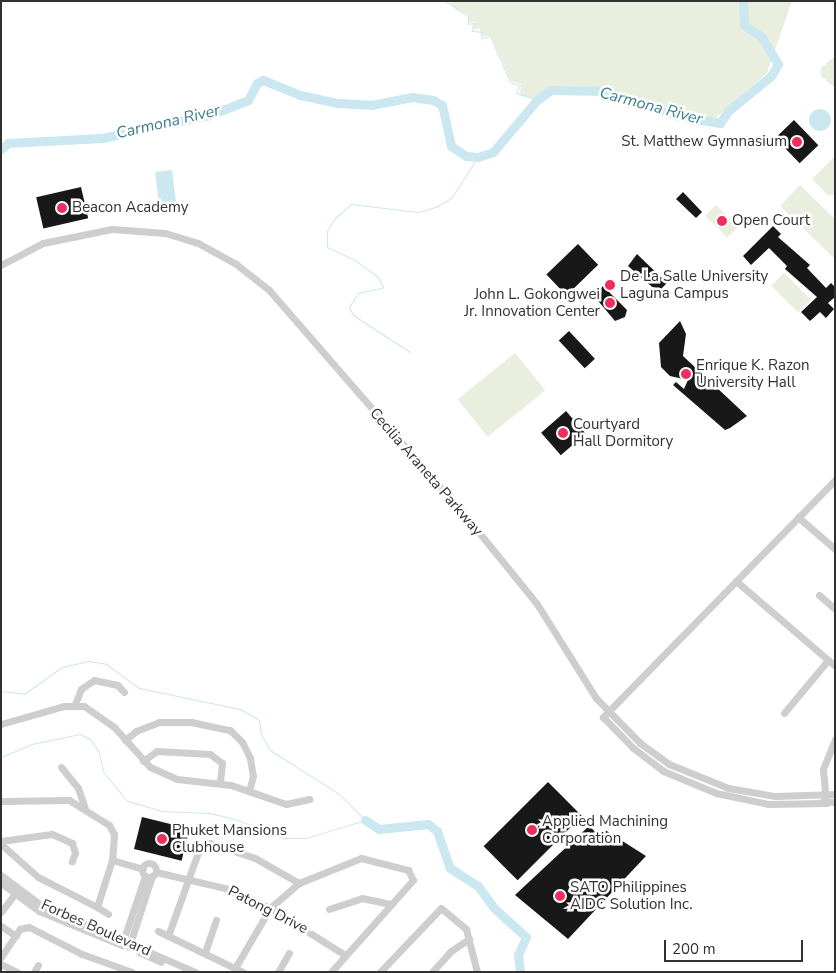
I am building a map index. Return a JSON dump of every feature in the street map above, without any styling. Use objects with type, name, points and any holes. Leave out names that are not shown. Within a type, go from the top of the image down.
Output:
[{"type":"street","name":"Cecilia Araneta Parkway","points":[[1,265],[43,243],[112,229],[165,233],[198,243],[236,264],[269,290],[481,534],[537,604],[606,715],[654,765],[702,788],[757,803],[826,799],[835,794]]},
{"type":"street","points":[[606,715],[835,480]]},
{"type":"street","points":[[798,517],[835,549]]},
{"type":"street","points":[[736,581],[835,666]]},
{"type":"street","points":[[819,595],[835,609]]},
{"type":"street","points":[[784,713],[828,660]]},
{"type":"street","points":[[75,704],[81,689],[94,680],[117,685],[124,692]]},
{"type":"street","points":[[1,729],[75,704],[104,718],[144,761],[177,779],[220,783],[286,804],[309,799]]},
{"type":"street","name":"Cecilia Araneta Parkway","points":[[606,715],[649,752],[682,771],[742,791],[814,797],[835,802]]},
{"type":"street","points":[[126,740],[136,731],[159,722],[191,722],[230,730],[242,742],[250,758],[253,776],[249,791]]},
{"type":"street","points":[[1,724],[10,725]]},
{"type":"street","points":[[826,799],[824,761],[835,739]]},
{"type":"street","points":[[144,761],[157,751],[210,754],[222,763],[220,783]]},
{"type":"street","points":[[61,767],[78,788],[85,808]]},
{"type":"street","points":[[1,801],[69,800],[85,808],[114,834],[112,860],[97,907]]},
{"type":"street","points":[[1,842],[52,834],[72,843],[75,853],[72,861]]},
{"type":"street","points":[[1,842],[38,878],[108,914]]},
{"type":"street","points":[[168,936],[190,880],[198,852],[210,843],[255,858],[299,883]]},
{"type":"street","points":[[235,968],[270,908],[299,883],[361,858],[395,865],[413,874],[413,880],[344,954],[331,972]]},
{"type":"street","name":"Patong Drive","points":[[112,860],[149,873],[225,888],[270,908],[344,954]]},
{"type":"street","points":[[126,944],[149,873]]},
{"type":"street","name":"Forbes Boulevard","points":[[1,875],[15,891]]},
{"type":"street","name":"Forbes Boulevard","points":[[1,883],[49,909],[185,972]]},
{"type":"street","points":[[1,905],[15,891]]},
{"type":"street","points":[[1,912],[15,891]]},
{"type":"street","points":[[330,909],[362,898],[391,904]]},
{"type":"street","points":[[380,972],[441,908],[463,924],[477,972]]},
{"type":"street","points":[[205,952],[216,920]]},
{"type":"street","points":[[1,926],[16,936]]},
{"type":"street","points":[[1,957],[20,929],[29,927],[82,954],[132,972]]},
{"type":"street","points":[[158,931],[205,952],[243,972]]},
{"type":"street","points":[[432,972],[451,951],[469,940]]},
{"type":"street","name":"Forbes Boulevard","points":[[126,944],[195,972]]},
{"type":"street","points":[[278,972],[289,953]]},
{"type":"street","points":[[1,964],[17,972]]},
{"type":"shaded area","points":[[449,1],[792,1],[767,73],[711,122],[604,96],[551,89],[536,99],[520,95],[521,84],[511,81],[491,36],[482,36],[479,28],[473,30],[474,22],[468,23],[468,14],[456,10]]},
{"type":"shaded area","points":[[835,56],[835,88],[821,76],[821,68]]},
{"type":"shaded area","points":[[835,156],[835,195],[828,195],[812,179]]},
{"type":"shaded area","points":[[800,185],[835,219],[835,259],[780,206]]},
{"type":"shaded area","name":"Open Court","points":[[716,205],[738,227],[727,238],[705,216]]},
{"type":"shaded area","points":[[784,273],[811,300],[798,313],[771,286]]},
{"type":"shaded area","points":[[515,353],[545,390],[488,437],[457,400]]},
{"type":"water","points":[[820,109],[828,112],[831,120],[828,128],[820,131],[812,128],[809,120],[812,112]]},
{"type":"water","points":[[172,170],[176,204],[159,206],[155,172]]},
{"type":"building","name":"St. Matthew Gymnasium","points":[[794,120],[818,145],[800,163],[775,138]]},
{"type":"building","name":"Beacon Academy","points":[[81,187],[88,218],[43,229],[36,197]]},
{"type":"building","points":[[683,192],[702,212],[696,218],[676,199]]},
{"type":"building","points":[[773,226],[781,234],[778,237],[810,265],[807,268],[826,288],[831,283],[835,287],[835,297],[828,303],[834,309],[826,318],[820,312],[810,321],[801,312],[817,297],[785,269],[787,266],[769,248],[751,265],[743,256]]},
{"type":"building","points":[[578,244],[598,265],[566,295],[546,275]]},
{"type":"building","points":[[637,254],[667,283],[658,292],[628,266]]},
{"type":"building","name":"John L. Gokongwei Jr. Innovation Center","points":[[603,286],[627,310],[625,317],[615,321],[594,296]]},
{"type":"building","name":"Enrique K. Razon University Hall","points":[[680,321],[686,334],[683,356],[747,416],[730,428],[725,430],[673,385],[676,382],[684,389],[688,380],[670,376],[661,367],[659,343]]},
{"type":"building","points":[[569,331],[595,359],[585,368],[559,341]]},
{"type":"building","name":"Courtyard Hall Dormitory","points":[[566,411],[586,434],[561,455],[541,433]]},
{"type":"building","name":"Applied Machining Corporation","points":[[548,782],[582,816],[518,880],[484,846]]},
{"type":"building","name":"Phuket Mansions Clubhouse","points":[[142,817],[190,829],[182,861],[134,849]]},
{"type":"building","points":[[589,826],[601,837],[605,830],[646,856],[568,939],[515,895]]},
{"type":"waterway","points":[[445,1],[468,16],[468,24],[473,23],[472,31],[482,32],[481,38],[490,36],[510,82],[520,85],[516,93],[537,100]]},
{"type":"waterway","name":"Carmona River","points":[[1,149],[8,143],[102,138],[210,115],[248,100],[257,83],[263,80],[300,95],[338,103],[371,105],[412,97],[433,100],[442,105],[451,146],[466,156],[478,157],[493,152],[537,100],[551,90],[605,91],[677,116],[720,123],[728,111],[771,76],[778,64],[762,37],[744,25],[743,1]]},
{"type":"waterway","points":[[410,352],[353,315],[349,307],[358,293],[383,287],[378,277],[355,260],[327,247],[327,231],[334,219],[351,204],[418,212],[436,207],[451,198],[478,157]]},
{"type":"waterway","points":[[1,691],[24,694],[62,667],[88,661],[106,664],[139,688],[240,709],[259,720],[261,734],[270,750],[339,794],[365,820],[306,838],[283,838],[235,819],[209,813],[162,811],[127,801],[103,771],[99,752],[90,739],[80,734],[32,744],[1,757]]},
{"type":"waterway","points":[[365,820],[379,829],[428,824],[437,831],[450,868],[478,886],[494,908],[526,937],[518,955],[520,972]]},
{"type":"place","name":"St. Matthew Gymnasium","points":[[797,142]]},
{"type":"place","name":"Beacon Academy","points":[[62,208]]},
{"type":"place","name":"Open Court","points":[[722,221]]},
{"type":"place","name":"De La Salle University Laguna Campus","points":[[610,285]]},
{"type":"place","name":"John L. Gokongwei Jr. Innovation Center","points":[[610,303]]},
{"type":"place","name":"Enrique K. Razon University Hall","points":[[686,374]]},
{"type":"place","name":"Courtyard Hall Dormitory","points":[[563,433]]},
{"type":"place","name":"Applied Machining Corporation","points":[[532,830]]},
{"type":"place","name":"Phuket Mansions Clubhouse","points":[[162,839]]},
{"type":"place","name":"SATO Philippines AIDC Solution Inc.","points":[[560,896]]}]
